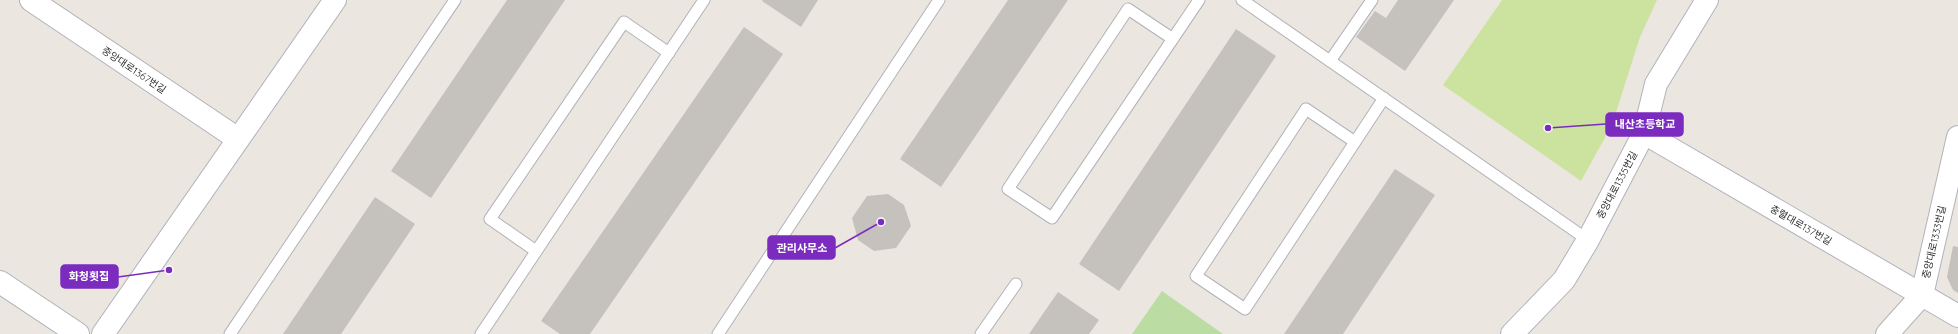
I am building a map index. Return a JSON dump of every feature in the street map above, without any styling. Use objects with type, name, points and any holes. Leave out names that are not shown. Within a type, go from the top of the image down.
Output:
[{"type":"street","name":"중앙대로1367번길","points":[[31,0],[238,139]]},
{"type":"street","points":[[103,334],[335,0]]},
{"type":"street","name":"중앙대로1335번길","points":[[1512,334],[1564,280],[1588,240],[1644,133],[1656,84],[1707,0]]},
{"type":"street","name":"충렬대로137번길","points":[[1644,133],[1958,316]]},
{"type":"street","name":"중앙대로1333번길","points":[[1887,334],[1922,295],[1952,189],[1958,137]]},
{"type":"street","points":[[0,282],[78,334]]},
{"type":"lane","points":[[230,334],[456,0]]},
{"type":"lane","points":[[480,334],[704,0]]},
{"type":"lane","points":[[718,334],[939,0]]},
{"type":"lane","points":[[1173,39],[1128,9],[1008,188],[1052,218],[1173,39],[1199,0]]},
{"type":"lane","points":[[1242,0],[1588,240]]},
{"type":"lane","points":[[1330,61],[1372,0]]},
{"type":"lane","points":[[536,251],[490,219],[624,22],[669,53]]},
{"type":"lane","points":[[1356,142],[1306,110],[1196,276],[1245,309],[1356,142],[1384,98]]},
{"type":"lane","points":[[981,334],[1016,284]]},
{"type":"green space","points":[[1502,0],[1657,0],[1640,37],[1612,125],[1581,181],[1443,85]]},
{"type":"green space","points":[[1162,291],[1223,334],[1132,334]]},
{"type":"building","points":[[507,0],[565,0],[431,198],[391,171]]},
{"type":"building","points":[[818,0],[801,27],[762,1]]},
{"type":"building","points":[[1008,0],[1068,0],[941,187],[900,159]]},
{"type":"building","points":[[1398,0],[1454,0],[1405,71],[1356,37],[1375,11],[1386,18]]},
{"type":"building","points":[[744,27],[783,54],[590,334],[560,334],[541,321]]},
{"type":"building","points":[[1236,29],[1276,56],[1119,291],[1079,264]]},
{"type":"building","points":[[1395,169],[1435,195],[1343,334],[1284,334]]},
{"type":"building","points":[[888,194],[904,205],[911,226],[896,248],[874,251],[858,240],[852,218],[867,196]]},
{"type":"building","points":[[375,197],[415,224],[341,334],[283,334]]},
{"type":"building","points":[[1953,246],[1958,247],[1958,293],[1953,290],[1947,277]]},
{"type":"building","points":[[1058,292],[1099,320],[1089,334],[1029,334]]},
{"type":"place","name":"내산초등학교","points":[[1548,128]]},
{"type":"place","name":"관리사무소","points":[[881,222]]},
{"type":"place","name":"화청횟집","points":[[169,270]]}]
